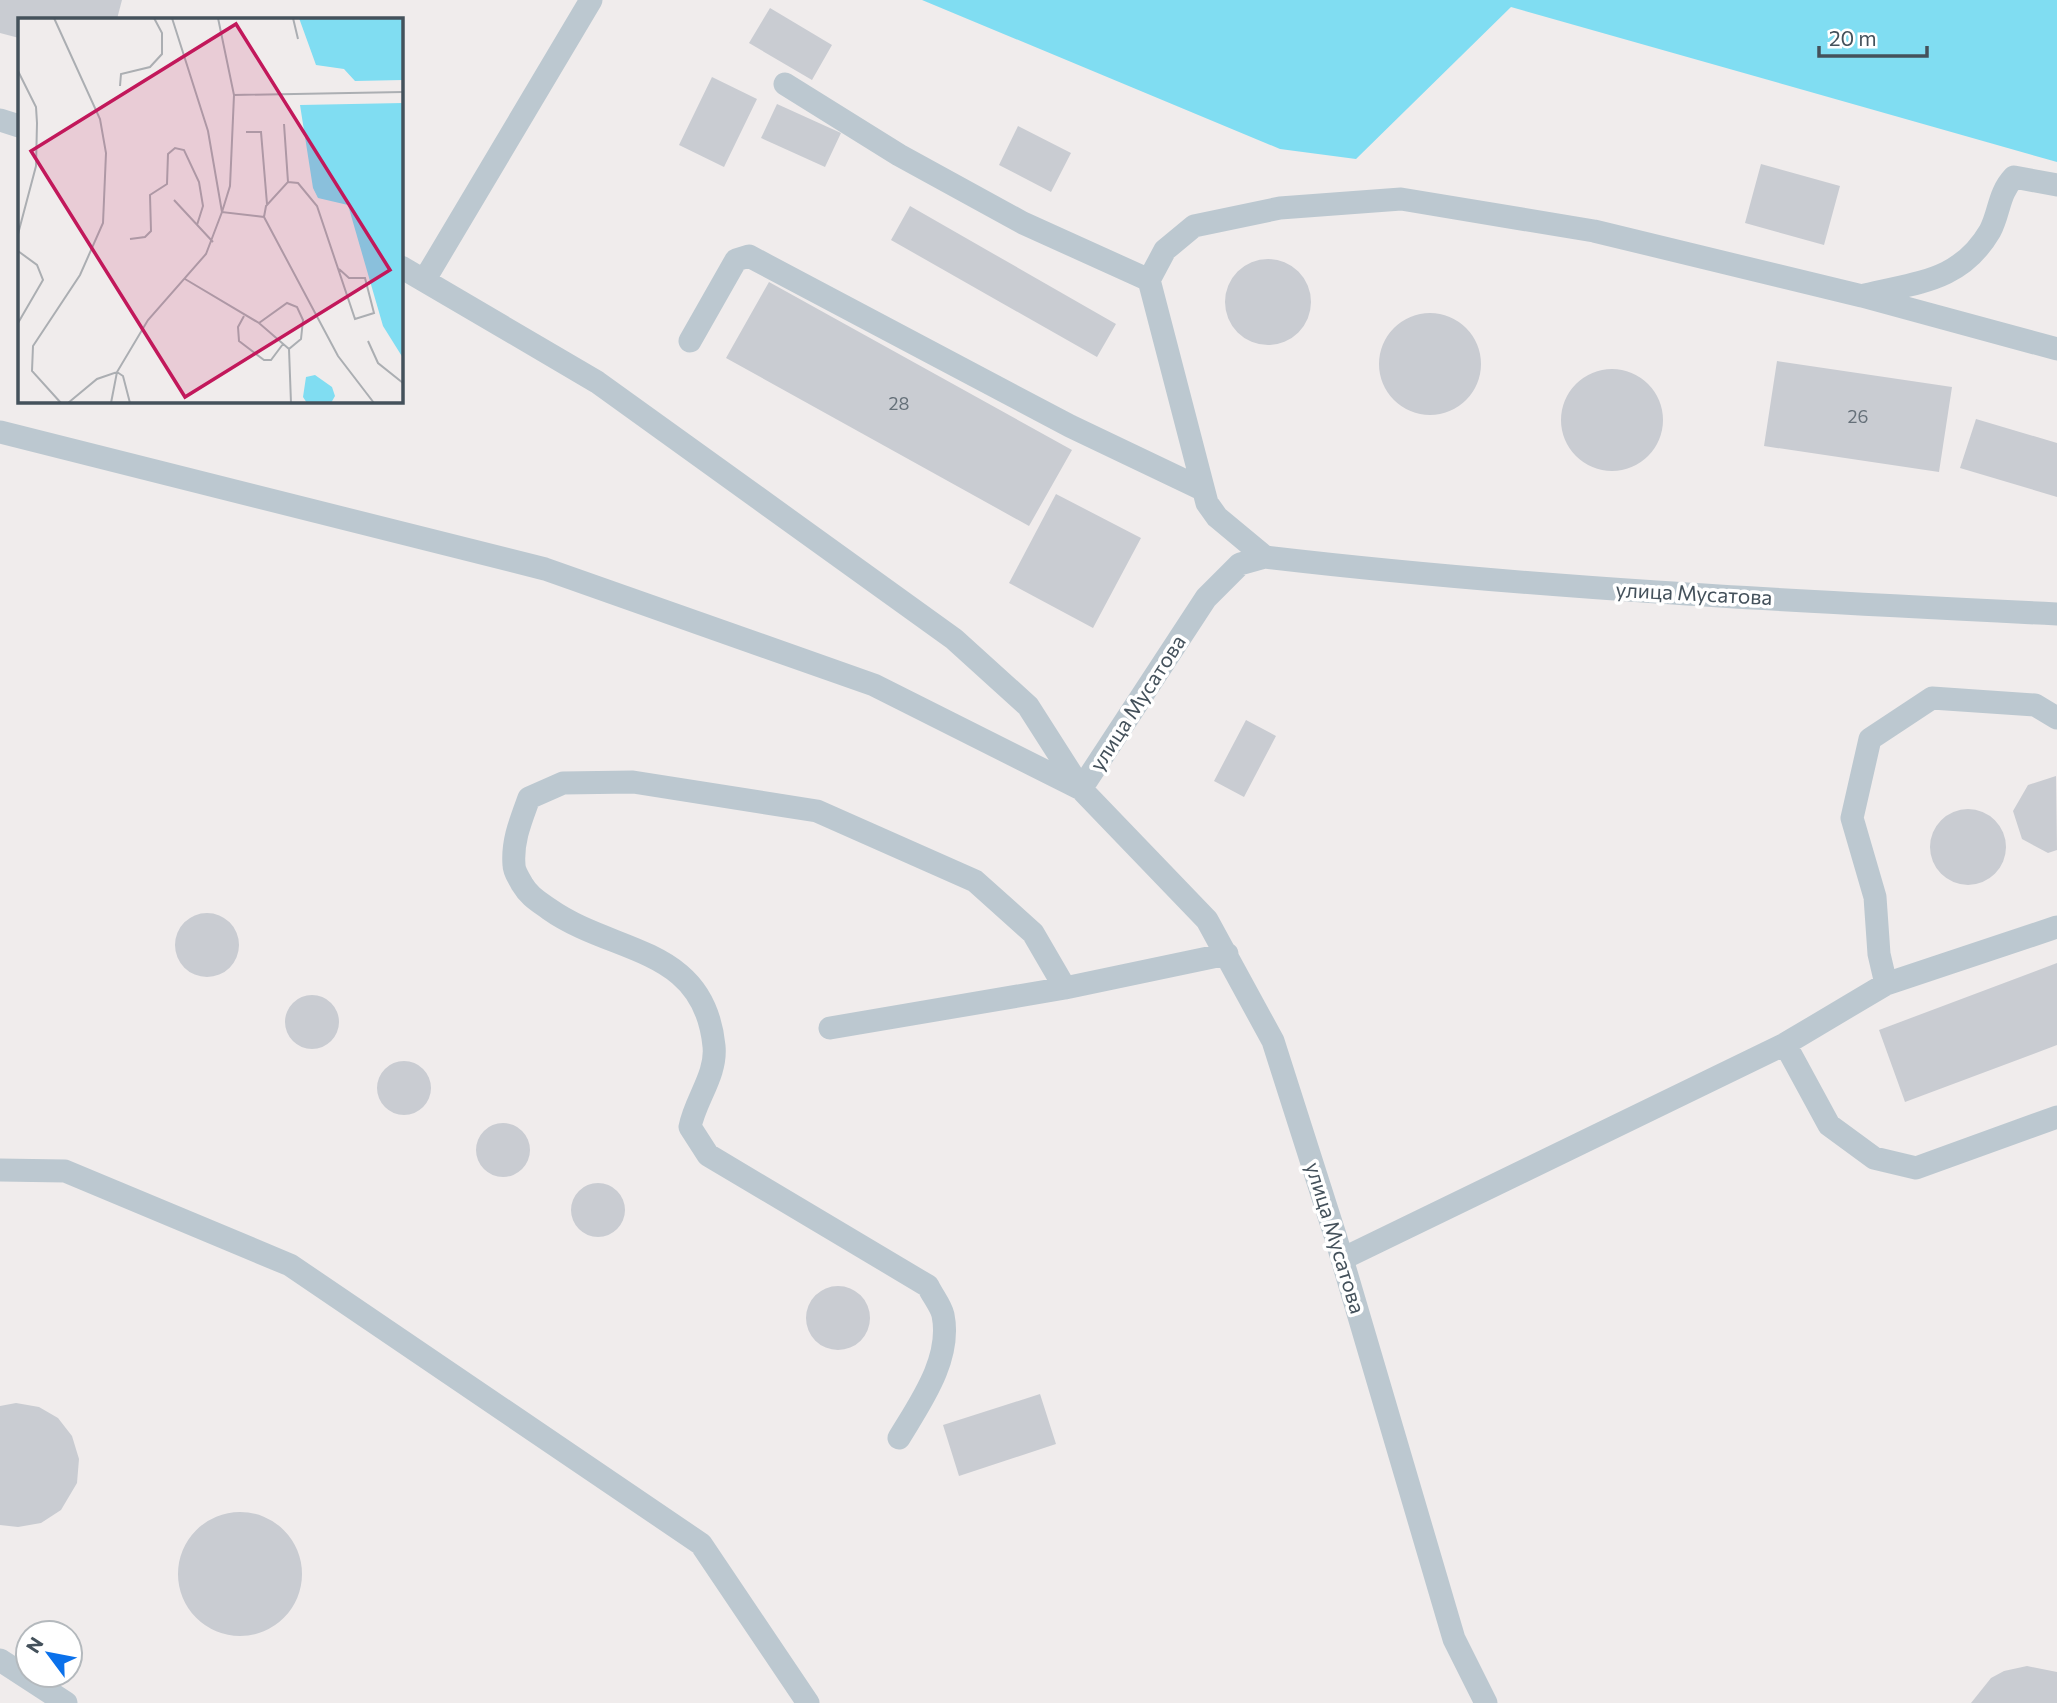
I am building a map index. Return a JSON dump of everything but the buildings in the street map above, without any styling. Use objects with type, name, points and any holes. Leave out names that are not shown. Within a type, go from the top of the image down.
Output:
[{"type":"lane","points":[[425,279],[591,0]]},
{"type":"lane","points":[[785,84],[899,155],[1023,223],[1149,280]]},
{"type":"lane","points":[[0,120],[18,126]]},
{"type":"lane","points":[[1862,296],[1950,274],[1975,254],[1992,227],[2004,188],[2014,177],[2057,185]]},
{"type":"lane","points":[[1265,557],[1217,517],[1202,489],[1149,280],[1165,250],[1194,226],[1280,208],[1401,199],[1594,231],[1862,296],[2057,349]]},
{"type":"lane","points":[[690,341],[736,260],[749,256],[1070,426],[1202,489]]},
{"type":"lane","points":[[402,268],[597,382],[954,639],[1028,706],[1081,789]]},
{"type":"lane","points":[[0,432],[545,569],[874,685],[1081,789]]},
{"type":"lane","name":"улица Мусатова","points":[[1486,1703],[1454,1639],[1342,1259],[1273,1041],[1207,920],[1081,789],[1206,598],[1240,564],[1265,557],[1433,577],[1583,588],[2057,614]]},
{"type":"lane","points":[[1886,984],[1879,954],[1875,897],[1852,818],[1870,739],[1932,698],[2035,705],[2057,718]]},
{"type":"lane","points":[[899,1438],[932,1382],[944,1342],[943,1314],[928,1286],[708,1155],[690,1127],[693,1112],[709,1079],[715,1050],[709,1014],[689,984],[658,957],[573,926],[528,894],[513,868],[517,830],[529,798],[563,783],[633,782],[817,811],[975,881],[1032,933],[1065,988]]},
{"type":"lane","points":[[1342,1259],[1785,1044],[1886,984],[2057,927]]},
{"type":"lane","points":[[830,1028],[1065,988],[1227,954]]},
{"type":"lane","points":[[1785,1044],[1829,1125],[1874,1158],[1916,1168],[2057,1117]]},
{"type":"lane","points":[[0,1170],[65,1171],[290,1265],[701,1544],[808,1703]]},
{"type":"lane","points":[[0,1660],[66,1703]]},
{"type":"water","points":[[922,0],[2057,0],[2057,162],[1511,7],[1356,159],[1280,149]]}]
